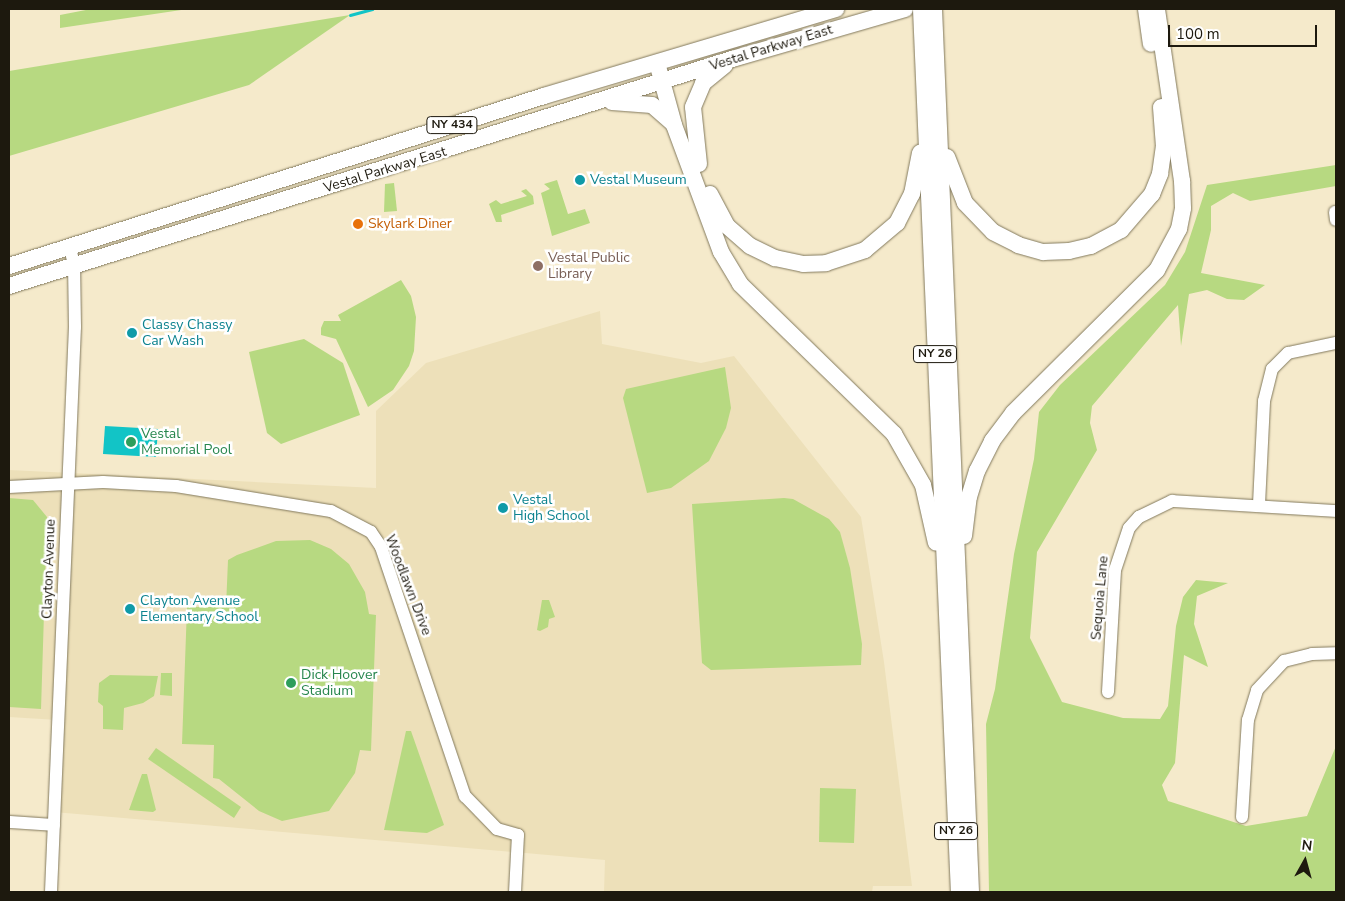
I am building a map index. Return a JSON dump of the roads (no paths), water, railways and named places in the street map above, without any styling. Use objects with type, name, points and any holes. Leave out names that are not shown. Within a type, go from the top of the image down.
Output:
[{"type":"main road","name":"Vestal Parkway East","points":[[9,266],[836,9]]},
{"type":"main road","name":"Vestal Parkway East","points":[[9,286],[598,102],[732,58],[905,9]]},
{"type":"main road","name":"NY 26","points":[[921,9],[930,50]]},
{"type":"main road","name":"NY 26","points":[[934,9],[930,50],[932,120],[952,586],[971,892]]},
{"type":"main road","points":[[932,120],[958,190],[973,214],[993,232],[1018,245],[1043,252],[1069,251],[1110,237],[1141,209],[1160,174],[1164,125],[1146,9]]},
{"type":"main road","points":[[952,586],[969,498],[992,441],[1013,413],[1157,270],[1179,229],[1183,208],[1182,181],[1157,9]]},
{"type":"main road","points":[[699,164],[693,107],[697,92],[732,58]]},
{"type":"main road","points":[[662,62],[715,207],[739,238],[774,258],[803,264],[826,264],[865,250],[887,234],[905,212],[912,194],[932,120]]},
{"type":"main road","points":[[667,79],[674,125],[721,252],[740,284],[894,434],[923,485],[952,586]]},
{"type":"main road","points":[[598,102],[638,102],[652,105],[674,125]]},
{"type":"main road","name":"NY 26","points":[[952,586],[959,892]]},
{"type":"street","name":"Clayton Avenue","points":[[51,892],[75,327],[74,265],[70,247]]},
{"type":"street","points":[[1259,504],[1264,409],[1269,377],[1282,358],[1297,350],[1336,343]]},
{"type":"street","name":"Woodlawn Drive","points":[[9,486],[103,482],[176,486],[331,511],[371,532],[381,547],[464,796],[497,829],[518,835],[515,892]]},
{"type":"street","name":"Sequoia Lane","points":[[1108,692],[1115,570],[1129,528],[1150,508],[1172,500],[1336,510]]},
{"type":"street","points":[[1242,817],[1248,720],[1257,690],[1284,662],[1305,655],[1336,654]]},
{"type":"street","points":[[9,822],[54,824]]},
{"type":"water","name":"Vestal Memorial Pool","points":[[105,426],[158,429],[156,457],[103,454]]},
{"type":"waterway","points":[[350,15],[372,9]]},
{"type":"place","name":"Vestal Museum","points":[[580,180]]},
{"type":"place","name":"Skylark Diner","points":[[358,224]]},
{"type":"place","name":"Vestal Public Library","points":[[538,266]]},
{"type":"place","name":"Classy Chassy Car Wash","points":[[132,333]]},
{"type":"place","name":"Vestal Memorial Pool","points":[[131,442]]},
{"type":"place","name":"Vestal High School","points":[[503,508]]},
{"type":"place","name":"Clayton Avenue Elementary School","points":[[130,609]]},
{"type":"place","name":"Dick Hoover Stadium","points":[[291,683]]}]
